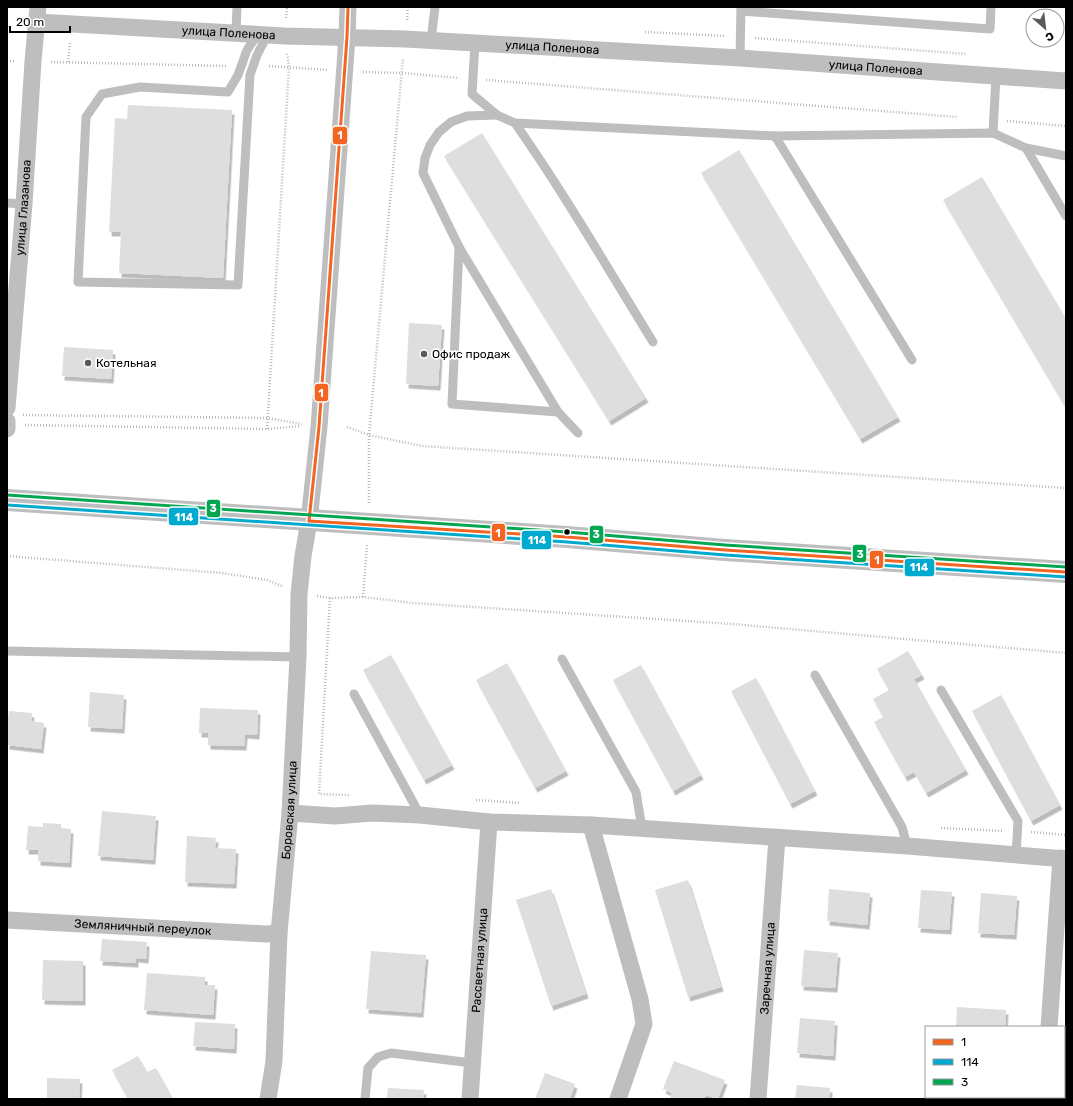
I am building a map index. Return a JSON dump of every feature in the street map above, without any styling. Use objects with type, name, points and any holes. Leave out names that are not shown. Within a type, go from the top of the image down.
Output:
[{"type":"street","name":"Боровская улица","points":[[265,1098],[274,1061],[280,933],[290,813],[298,657],[299,594],[309,521],[319,427],[348,7]]},
{"type":"street","name":"улица Поленова","points":[[38,14],[263,34],[405,39],[740,58],[1066,81]]},
{"type":"street","name":"улица Глазанова","points":[[7,408],[24,204],[33,61],[38,14]]},
{"type":"street","points":[[7,421],[7,430]]},
{"type":"street","points":[[7,500],[1066,572]]},
{"type":"street","points":[[290,813],[335,816],[372,814],[420,815],[489,822],[642,828],[907,846],[1064,859],[1049,1026]]},
{"type":"street","name":"Рассветная улица","points":[[470,1099],[489,822]]},
{"type":"street","points":[[591,825],[640,999],[644,1024],[618,1099]]},
{"type":"street","name":"Заречная улица","points":[[758,1099],[777,838]]},
{"type":"street","name":"Земляничный переулок","points":[[7,920],[266,934],[280,933]]},
{"type":"lane","points":[[236,32],[237,7]]},
{"type":"lane","points":[[431,41],[435,7]]},
{"type":"lane","points":[[740,58],[741,9],[990,29],[991,7]]},
{"type":"lane","points":[[263,34],[250,75],[238,285],[78,282],[86,117],[102,94],[140,87],[228,92],[238,75],[247,50],[263,34]]},
{"type":"lane","points":[[475,43],[472,94],[497,115],[515,122],[775,136],[993,133],[1026,148],[1066,156]]},
{"type":"lane","points":[[993,133],[996,76]]},
{"type":"lane","points":[[497,115],[467,116],[451,122],[439,132],[430,145],[425,158],[423,174],[459,247],[558,412],[578,433]]},
{"type":"lane","points":[[515,122],[566,201],[653,342]]},
{"type":"lane","points":[[775,136],[912,360]]},
{"type":"lane","points":[[1026,148],[1066,216]]},
{"type":"lane","points":[[7,203],[24,204]]},
{"type":"lane","points":[[459,247],[452,404],[558,412]]},
{"type":"lane","points":[[7,651],[298,657]]},
{"type":"lane","points":[[562,658],[636,792],[642,828]]},
{"type":"lane","points":[[815,675],[902,827],[907,846]]},
{"type":"lane","points":[[941,690],[1018,821],[1016,855]]},
{"type":"lane","points":[[354,694],[420,815]]},
{"type":"lane","points":[[365,1099],[368,1068],[378,1057],[392,1053],[472,1063]]},
{"type":"path","points":[[407,21],[408,7]]},
{"type":"path","points":[[7,61],[234,66]]},
{"type":"path","points":[[265,66],[402,73],[465,78]]},
{"type":"path","points":[[267,429],[289,67]]},
{"type":"path","points":[[363,597],[369,524],[369,435],[402,73]]},
{"type":"path","points":[[481,80],[963,118]]},
{"type":"path","points":[[1003,121],[1066,126]]},
{"type":"path","points":[[7,425],[267,429],[308,425],[268,418],[23,415]]},
{"type":"path","points":[[347,427],[369,435],[422,446],[1066,488]]},
{"type":"path","points":[[7,556],[222,573],[267,580],[299,594],[330,598],[363,597],[413,603],[732,624],[1066,653]]},
{"type":"path","points":[[319,794],[330,598]]},
{"type":"building","points":[[128,105],[232,110],[223,278],[119,273],[121,232],[109,232],[115,118],[127,119]]},
{"type":"building","points":[[482,133],[646,398],[609,421],[444,156]]},
{"type":"building","points":[[739,150],[898,417],[860,439],[701,173]]},
{"type":"building","points":[[982,177],[1066,319],[1066,408],[943,200]]},
{"type":"building","name":"Офис продаж","points":[[409,323],[442,325],[438,386],[406,384]]},
{"type":"building","name":"Котельная","points":[[64,347],[113,350],[111,379],[62,376]]},
{"type":"building","points":[[908,651],[922,675],[914,679],[966,770],[926,793],[914,772],[905,777],[874,722],[883,717],[873,699],[889,690],[877,669]]},
{"type":"building","points":[[391,655],[452,765],[424,780],[363,670]]},
{"type":"building","points":[[507,663],[566,771],[535,788],[476,680]]},
{"type":"building","points":[[641,665],[701,775],[673,791],[613,680]]},
{"type":"building","points":[[756,678],[815,791],[790,804],[731,691]]},
{"type":"building","points":[[90,692],[124,695],[122,729],[88,727]]},
{"type":"building","points":[[1001,695],[1060,805],[1031,821],[972,711]]},
{"type":"building","points":[[200,708],[258,710],[257,735],[245,734],[244,746],[208,745],[208,733],[199,733]]},
{"type":"building","points":[[9,711],[32,713],[31,721],[44,723],[41,749],[7,745],[7,718]]},
{"type":"building","points":[[102,811],[156,816],[153,860],[98,856]]},
{"type":"building","points":[[43,823],[61,824],[61,828],[71,829],[69,863],[38,861],[38,850],[26,850],[28,826],[43,827]]},
{"type":"building","points":[[187,836],[216,838],[215,848],[236,849],[234,884],[185,882]]},
{"type":"building","points":[[688,880],[721,987],[688,997],[655,890]]},
{"type":"building","points":[[551,889],[586,994],[551,1006],[516,900]]},
{"type":"building","points":[[829,889],[870,893],[867,925],[827,921]]},
{"type":"building","points":[[921,890],[952,892],[949,930],[918,928]]},
{"type":"building","points":[[981,893],[1017,896],[1014,935],[978,933]]},
{"type":"building","points":[[102,939],[147,942],[146,959],[136,958],[136,963],[100,961]]},
{"type":"building","points":[[804,950],[838,953],[835,988],[801,986]]},
{"type":"building","points":[[371,951],[426,955],[421,1013],[366,1009]]},
{"type":"building","points":[[43,960],[83,961],[83,1001],[42,1000]]},
{"type":"building","points":[[147,973],[205,977],[205,985],[215,985],[213,1015],[144,1010]]},
{"type":"building","points":[[957,1007],[1006,1010],[1005,1026],[956,1026]]},
{"type":"building","points":[[800,1018],[835,1021],[833,1056],[797,1053]]},
{"type":"building","points":[[195,1022],[235,1024],[234,1049],[193,1046]]},
{"type":"building","points":[[138,1056],[147,1072],[156,1068],[173,1099],[128,1099],[112,1070]]},
{"type":"building","points":[[674,1061],[725,1080],[718,1099],[706,1095],[704,1099],[670,1099],[672,1093],[663,1089]]},
{"type":"building","points":[[545,1073],[575,1084],[570,1099],[535,1099]]},
{"type":"building","points":[[47,1078],[80,1079],[79,1099],[47,1099]]},
{"type":"building","points":[[797,1085],[830,1088],[829,1099],[795,1099]]},
{"type":"building","points":[[388,1088],[424,1090],[423,1099],[387,1099]]},
{"type":"building","points":[[965,1098],[996,1098],[996,1099]]},
{"type":"transit line","name":"1","points":[[309,521],[319,427],[348,7]]},
{"type":"transit line","name":"3","points":[[7,495],[1066,567]]},
{"type":"transit line","name":"114","points":[[7,505],[1066,577]]},
{"type":"transit line","name":"1","points":[[309,521],[567,537],[725,550],[1066,572]]},
{"type":"place","name":"Офис продаж","points":[[424,354]]},
{"type":"place","name":"Котельная","points":[[88,363]]}]
